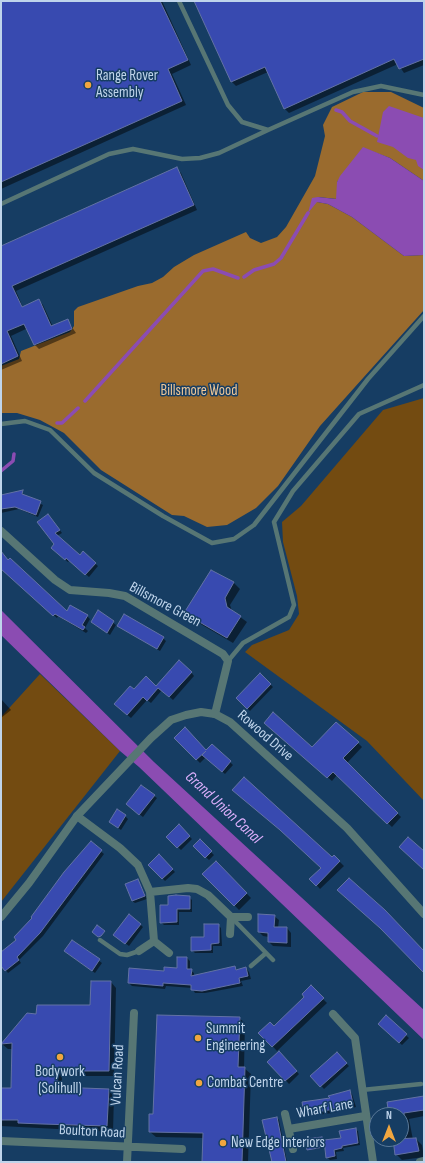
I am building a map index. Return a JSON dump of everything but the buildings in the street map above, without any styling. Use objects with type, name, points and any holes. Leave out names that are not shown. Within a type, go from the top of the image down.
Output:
[{"type":"street","name":"Billsmore Green","points":[[1,531],[55,580],[70,590],[109,593],[125,596],[223,654],[228,661]]},
{"type":"street","points":[[215,714],[228,661]]},
{"type":"street","name":"Rowood Drive","points":[[1,917],[29,883],[77,816],[150,739],[171,720],[186,714],[201,712],[215,714],[230,722],[347,828],[424,914]]},
{"type":"street","points":[[77,816],[120,848],[138,865],[150,892],[154,941],[169,953]]},
{"type":"street","points":[[150,892],[188,888],[197,889],[208,895],[231,918],[248,917]]},
{"type":"street","points":[[230,934],[231,918]]},
{"type":"street","points":[[139,951],[154,941]]},
{"type":"street","name":"Vulcan Road","points":[[128,1162],[134,1013]]},
{"type":"street","name":"Wharf Lane","points":[[333,1014],[355,1038],[365,1116],[373,1162]]},
{"type":"street","points":[[285,1114],[293,1148]]},
{"type":"street","name":"Wharf Lane","points":[[289,1129],[365,1116]]},
{"type":"street","name":"Boulton Road","points":[[1,1141],[182,1150]]},
{"type":"street","points":[[420,1162],[424,1161]]},
{"type":"lane","points":[[179,1],[228,105],[242,122],[268,130]]},
{"type":"lane","points":[[1,204],[109,154],[133,149],[182,159],[200,158],[219,153],[353,92],[381,86],[424,95]]},
{"type":"lane","points":[[1,424],[25,421],[50,430],[94,473],[163,516],[212,543],[234,539],[254,525],[368,378],[424,316]]},
{"type":"lane","points":[[228,661],[243,643],[289,617],[294,605],[274,522],[293,491],[360,414],[424,385]]},
{"type":"lane","points":[[231,918],[273,960]]},
{"type":"lane","points":[[100,940],[120,954],[127,955],[139,951]]},
{"type":"lane","points":[[251,966],[266,953]]},
{"type":"lane","points":[[362,1090],[421,1084]]},
{"type":"shaded area","points":[[389,106],[424,118],[424,170],[418,166],[416,160],[408,158],[393,147],[377,142],[383,112]]},
{"type":"shaded area","points":[[363,147],[390,158],[424,181],[424,255],[404,256],[352,217],[328,204],[317,202],[308,213],[312,198],[318,197],[336,199],[337,182],[340,176]]},
{"type":"shaded area","points":[[424,398],[424,801],[367,741],[245,652],[252,645],[289,630],[299,614],[297,596],[283,542],[282,522],[301,506],[383,410]]},
{"type":"shaded area","points":[[1,610],[154,762],[424,1010],[424,1040],[139,767],[120,751],[1,635]]},
{"type":"shaded area","points":[[40,674],[120,751],[1,902],[1,717]]},
{"type":"green space","name":"Billsmore Wood","points":[[363,92],[391,92],[424,108],[424,181],[390,158],[363,148],[337,182],[337,199],[318,197],[317,202],[328,204],[352,217],[404,256],[424,255],[424,310],[320,426],[278,486],[256,508],[227,525],[207,527],[184,516],[172,515],[101,470],[64,433],[40,420],[17,413],[1,413],[1,366],[19,359],[21,351],[70,332],[74,326],[74,311],[78,307],[138,286],[152,283],[194,255],[246,232],[250,238],[261,243],[277,237],[286,227],[315,176],[325,136],[323,125],[332,107]]},
{"type":"waterway","points":[[336,110],[342,112],[350,121],[377,136]]},
{"type":"waterway","points":[[244,277],[254,270],[274,264],[281,258],[308,213]]},
{"type":"waterway","points":[[85,401],[203,271],[213,269],[238,278]]},
{"type":"waterway","points":[[57,423],[62,423],[78,408]]},
{"type":"waterway","points":[[1,471],[13,461],[14,454]]},
{"type":"place","name":"Range Rover Assembly","points":[[88,85]]},
{"type":"place","name":"Summit Engineering","points":[[198,1038]]},
{"type":"place","name":"Bodywork (Solihull)","points":[[60,1057]]},
{"type":"place","name":"Combat Centre","points":[[199,1083]]},
{"type":"place","name":"New Edge Interiors","points":[[223,1143]]},
{"type":"water label","name":"Grand Union Canal","points":[[223,808]]}]
